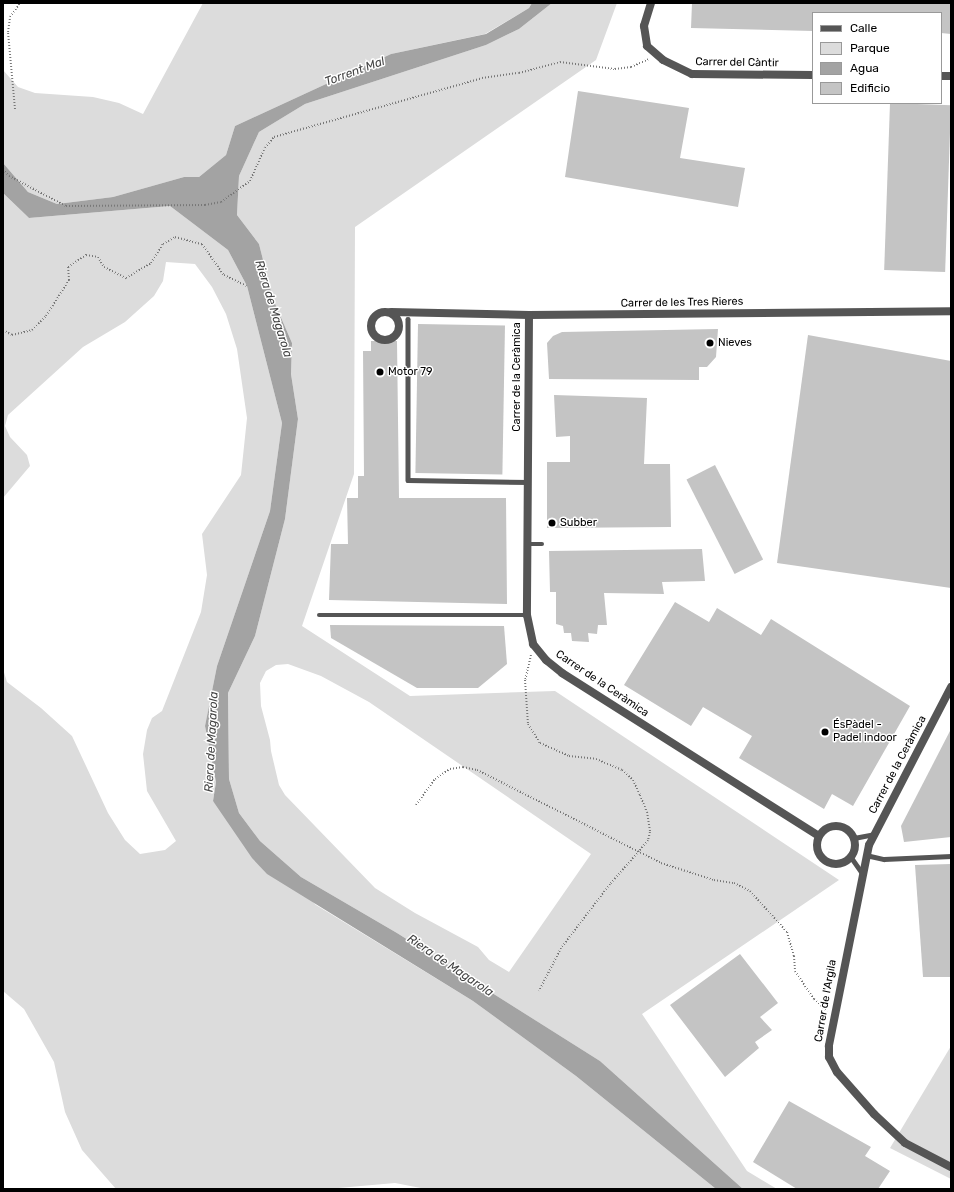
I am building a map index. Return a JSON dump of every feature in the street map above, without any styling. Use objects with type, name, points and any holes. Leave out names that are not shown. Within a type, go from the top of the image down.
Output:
[{"type":"street","points":[[650,3],[644,26],[647,46],[660,58]]},
{"type":"street","name":"Carrer del Càntir","points":[[660,58],[692,74],[812,75]]},
{"type":"street","name":"Carrer de les Tres Rieres","points":[[410,316],[400,326],[392,338],[383,340],[374,336],[371,327],[373,317],[381,312],[391,312],[410,316],[951,311]]},
{"type":"street","points":[[391,312],[397,318],[400,326]]},
{"type":"street","name":"Carrer de la Ceràmica","points":[[529,315],[527,615],[533,644],[546,660],[562,673],[819,836]]},
{"type":"street","name":"Carrer de la Ceràmica","points":[[874,834],[951,687]]},
{"type":"street","points":[[834,826],[846,828],[854,838],[855,848],[851,856],[841,863],[829,862],[820,854],[819,836],[834,826]]},
{"type":"street","name":"Carrer de l'Argila","points":[[874,834],[866,855],[831,1025],[829,1056],[837,1072],[874,1114],[905,1143],[951,1167]]},
{"type":"lane","points":[[410,316],[408,480],[528,482]]},
{"type":"lane","points":[[528,544],[542,544]]},
{"type":"lane","points":[[319,615],[527,615]]},
{"type":"lane","points":[[854,838],[874,834]]},
{"type":"lane","points":[[866,855],[884,859],[951,856]]},
{"type":"lane","points":[[851,856],[862,873]]},
{"type":"path","points":[[14,109],[8,32],[10,17],[20,3]]},
{"type":"path","points":[[3,169],[9,176],[66,206],[205,205],[221,202],[250,181],[265,148],[274,137],[482,78],[519,73],[560,62],[615,69],[631,67],[660,58]]},
{"type":"path","points":[[3,330],[12,335],[32,330],[46,316],[69,280],[68,267],[86,255],[98,257],[104,267],[126,278],[152,263],[163,244],[175,236],[202,244],[224,275],[247,286]]},
{"type":"path","points":[[533,644],[525,680],[528,724],[540,742],[569,756],[610,763],[633,780],[647,812],[650,832],[648,840],[610,884],[561,948],[539,991]]},
{"type":"path","points":[[416,805],[435,779],[450,769],[470,768],[661,862],[714,880],[734,883],[750,891],[787,932],[794,956],[795,971],[814,1000],[826,1008],[831,1025]]},
{"type":"path","points":[[3,1175],[3,1189]]},
{"type":"green space","points":[[203,3],[532,3],[529,8],[485,34],[391,54],[235,126],[226,155],[199,177],[184,177],[113,197],[57,204],[28,192],[3,163],[3,70],[18,87],[35,93],[93,97],[119,103],[143,114]]},
{"type":"green space","points":[[552,3],[617,3],[596,60],[355,227],[354,474],[302,626],[410,696],[555,691],[839,880],[642,1014],[747,1171],[777,1189],[743,1189],[600,1061],[397,933],[301,877],[260,841],[239,813],[229,779],[228,693],[255,636],[285,519],[298,419],[291,374],[292,343],[273,299],[259,244],[237,215],[239,176],[259,132],[305,104],[486,45],[519,29]],"holes":[[[288,664],[321,676],[369,702],[591,854],[509,972],[489,960],[478,947],[415,913],[375,888],[285,795],[279,785],[271,751],[270,740],[261,706],[260,683],[266,671],[276,665]]]},
{"type":"green space","points":[[3,193],[29,218],[170,206],[228,250],[247,286],[282,423],[270,511],[217,666],[205,726],[216,782],[213,801],[316,905],[473,1001],[576,1076],[716,1189],[426,1189],[395,1183],[327,1189],[116,1189],[82,1150],[65,1112],[54,1062],[24,1009],[3,991],[3,669],[7,682],[41,708],[72,736],[108,813],[125,840],[140,854],[165,850],[176,841],[147,791],[143,754],[147,730],[152,718],[162,711],[201,612],[207,575],[202,534],[241,475],[247,418],[237,349],[226,314],[212,287],[195,264],[166,262],[163,281],[154,296],[125,322],[83,347],[8,415],[5,426],[10,437],[27,455],[30,466],[3,498]]},
{"type":"green space","points":[[951,1046],[951,1179],[890,1148]]},
{"type":"water","points":[[532,3],[552,3],[519,29],[486,45],[305,104],[259,132],[239,176],[237,215],[259,244],[273,299],[292,343],[291,374],[298,419],[285,519],[255,636],[228,693],[229,779],[239,813],[260,841],[301,877],[397,933],[600,1061],[743,1189],[716,1189],[576,1076],[473,1001],[267,874],[252,858],[213,801],[216,782],[205,726],[217,666],[270,511],[282,423],[247,286],[228,250],[170,206],[29,218],[3,193],[3,163],[28,192],[57,204],[113,197],[184,177],[199,177],[226,155],[235,126],[391,54],[486,34],[529,8]]},
{"type":"building","points":[[692,3],[951,3],[951,34],[942,33],[942,12],[812,12],[812,31],[691,28]]},
{"type":"building","points":[[578,91],[689,108],[680,158],[745,168],[738,207],[565,177]]},
{"type":"building","points":[[890,104],[951,105],[945,272],[884,270]]},
{"type":"building","points":[[418,324],[505,326],[502,474],[415,473]]},
{"type":"building","points":[[718,329],[716,357],[707,367],[699,367],[699,380],[549,379],[547,343],[553,336],[562,332]]},
{"type":"building","points":[[808,335],[951,361],[951,588],[777,563]]},
{"type":"building","points":[[371,341],[397,341],[399,498],[506,498],[507,604],[329,600],[331,544],[348,544],[347,498],[358,498],[358,476],[364,476],[363,351],[371,351]]},
{"type":"building","points":[[554,395],[647,398],[644,464],[670,464],[671,527],[547,528],[547,462],[570,462],[570,436],[556,437]]},
{"type":"building","points":[[715,465],[763,559],[735,574],[686,480]]},
{"type":"building","points":[[702,549],[705,581],[662,582],[664,594],[604,593],[607,625],[598,625],[597,634],[588,633],[589,642],[572,641],[571,633],[564,633],[563,626],[556,624],[556,592],[550,592],[549,551]]},
{"type":"building","points":[[675,602],[709,622],[717,608],[761,635],[771,619],[910,706],[853,806],[832,794],[824,809],[739,758],[752,736],[703,707],[691,726],[624,685]]},
{"type":"building","points":[[330,625],[504,626],[507,664],[478,688],[417,688],[331,638]]},
{"type":"building","points":[[951,729],[951,837],[904,842],[901,826]]},
{"type":"building","points":[[951,864],[951,977],[923,977],[915,865]]},
{"type":"building","points":[[740,954],[778,1003],[760,1017],[772,1030],[755,1042],[759,1048],[725,1077],[670,1005]]},
{"type":"building","points":[[789,1101],[871,1147],[865,1156],[890,1171],[878,1189],[797,1189],[753,1162]]},
{"type":"place","name":"Nieves","points":[[710,343]]},
{"type":"place","name":"Motor 79","points":[[380,372]]},
{"type":"place","name":"Subber","points":[[552,523]]},
{"type":"place","name":"ÉsPàdel - Padel indoor","points":[[825,732]]},
{"type":"water label","name":"Torrent Mal","points":[[355,72]]},
{"type":"water label","name":"Riera de Magarola","points":[[273,309]]},
{"type":"water label","name":"Riera de Magarola","points":[[212,742]]},
{"type":"water label","name":"Riera de Magarola","points":[[450,966]]}]
